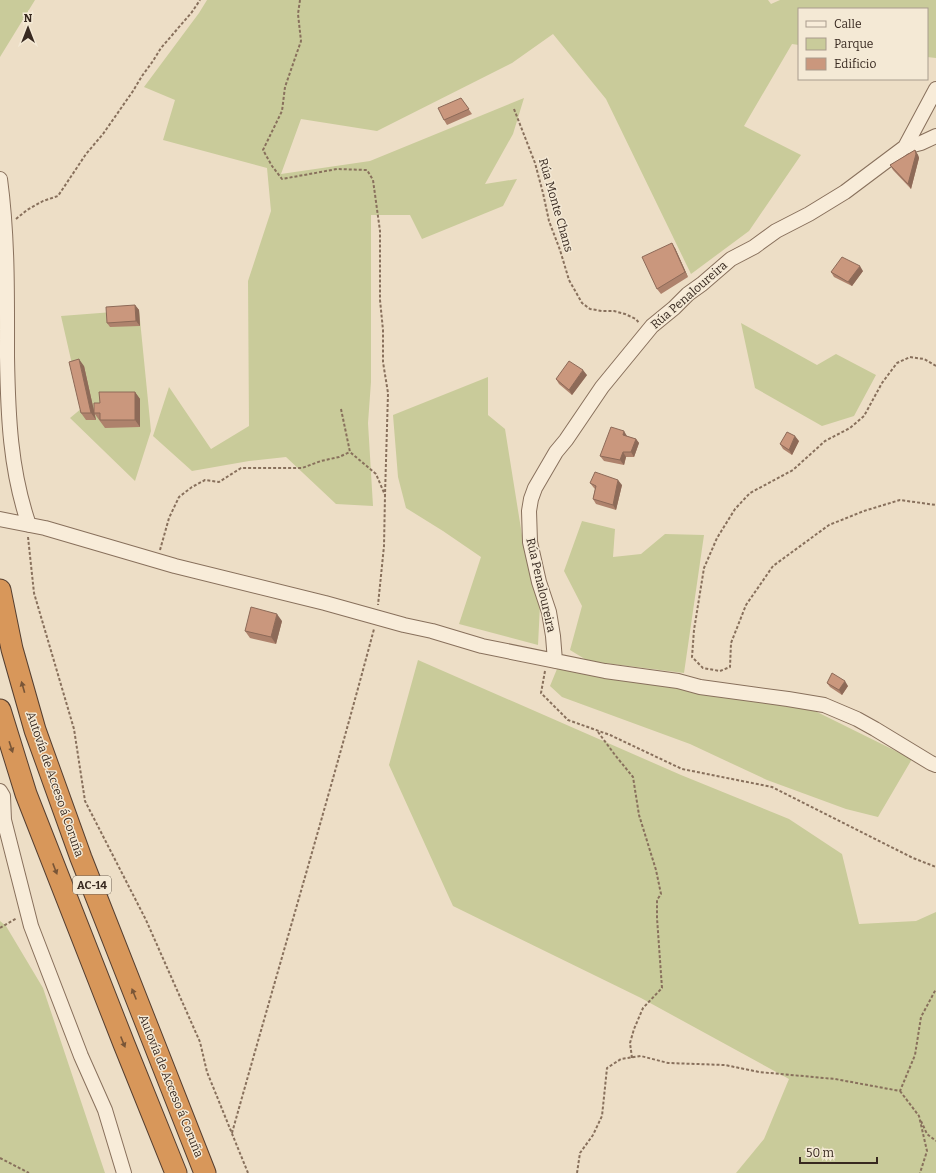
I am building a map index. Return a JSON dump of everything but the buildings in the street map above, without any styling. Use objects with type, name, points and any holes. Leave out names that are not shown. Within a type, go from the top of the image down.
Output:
[{"type":"highway","name":"Autovía de Acceso á Coruña","points":[[0,590],[12,649],[38,737],[81,858],[205,1173]]},
{"type":"highway","name":"AC-14","points":[[0,710],[26,794],[176,1173]]},
{"type":"street","name":"Rúa Penaloureira","points":[[550,660],[553,636],[549,612],[538,582],[530,542],[529,511],[535,488],[556,452],[566,440],[602,387],[652,326],[731,259],[754,247],[776,232],[845,192],[905,147],[936,89]]},
{"type":"street","points":[[905,147],[921,143],[936,136]]},
{"type":"street","points":[[0,179],[6,237],[8,410],[15,468],[29,531]]},
{"type":"street","points":[[0,519],[29,531],[45,528],[158,560],[377,618],[432,631],[482,646],[604,671],[824,705],[857,719],[909,749],[931,764],[936,765]]},
{"type":"street","points":[[0,791],[3,796],[4,820],[31,926],[81,1056],[105,1110],[124,1173]]},
{"type":"path","points":[[6,237],[12,222],[22,214],[42,200],[58,196],[86,154],[103,134],[133,92],[161,48],[192,12],[200,0]]},
{"type":"path","points":[[300,0],[298,14],[301,41],[285,86],[282,111],[263,150],[272,166],[282,179],[337,169],[367,170],[373,180],[380,231],[380,300],[383,330],[383,362],[388,393],[385,495]]},
{"type":"path","name":"Rúa Monte Chans","points":[[514,109],[535,163],[549,221],[569,280],[582,303],[590,309],[614,311],[636,319],[644,327],[646,333]]},
{"type":"path","points":[[936,366],[924,359],[910,357],[897,363],[882,383],[864,416],[850,428],[825,441],[793,470],[750,493],[735,509],[718,538],[704,568],[694,630],[692,657],[703,668],[720,671],[730,667],[731,642],[746,605],[773,566],[829,525],[864,511],[900,500],[936,505]]},
{"type":"path","points":[[232,1133],[342,747],[377,618],[384,546],[385,495],[376,474],[350,452],[342,409]]},
{"type":"path","points":[[158,560],[162,538],[168,518],[179,497],[192,487],[205,480],[219,482],[241,468],[302,468],[321,461],[339,457],[350,452]]},
{"type":"path","points":[[29,531],[34,593],[74,729],[85,801],[146,920],[200,1042],[207,1072],[248,1173]]},
{"type":"path","points":[[550,660],[541,693],[568,720],[610,735],[682,769],[772,787],[913,858],[936,867]]},
{"type":"path","points":[[597,731],[633,777],[639,815],[656,870],[661,894],[657,900],[657,918],[662,988],[643,1008],[630,1043],[632,1058]]},
{"type":"path","points":[[0,928],[27,912]]},
{"type":"path","points":[[900,1091],[915,1054],[921,1017],[936,989]]},
{"type":"path","points":[[577,1173],[580,1153],[593,1135],[602,1116],[607,1068],[621,1060],[641,1056],[668,1062],[725,1065],[759,1072],[835,1079],[900,1091],[919,1116],[927,1134],[936,1141]]},
{"type":"path","points":[[919,1116],[927,1151],[920,1173]]},
{"type":"path","points":[[0,1158],[29,1173]]},
{"type":"green space","points":[[0,0],[35,0],[0,57]]},
{"type":"green space","points":[[207,0],[768,0],[771,4],[780,0],[936,0],[936,58],[928,57],[928,8],[798,8],[798,45],[792,44],[744,126],[801,155],[749,231],[691,274],[606,99],[553,34],[512,63],[377,131],[301,119],[281,174],[370,161],[524,98],[513,134],[485,184],[517,179],[503,206],[422,239],[410,215],[371,215],[371,382],[368,423],[373,506],[336,504],[286,457],[249,461],[192,471],[153,436],[169,387],[211,449],[249,426],[248,281],[271,211],[267,168],[163,140],[175,100],[144,87]]},
{"type":"green space","points":[[139,310],[151,431],[135,481],[70,418],[82,408],[61,316]]},
{"type":"green space","points":[[741,323],[817,365],[836,354],[876,375],[854,416],[822,426],[755,388]]},
{"type":"green space","points":[[488,377],[488,415],[505,429],[525,554],[540,605],[538,645],[459,624],[481,557],[406,508],[398,477],[393,415]]},
{"type":"green space","points":[[582,521],[615,529],[613,557],[641,554],[665,534],[704,535],[684,673],[588,661],[570,650],[582,606],[564,571]]},
{"type":"green space","points":[[418,660],[681,775],[789,819],[842,854],[859,924],[916,921],[936,912],[936,1173],[736,1173],[764,1139],[789,1079],[641,998],[453,906],[389,765]]},
{"type":"green space","points":[[557,669],[815,711],[912,759],[878,817],[846,809],[767,780],[690,744],[562,697],[550,686]]},
{"type":"green space","points":[[0,921],[6,926],[43,988],[105,1173],[0,1173]]}]
